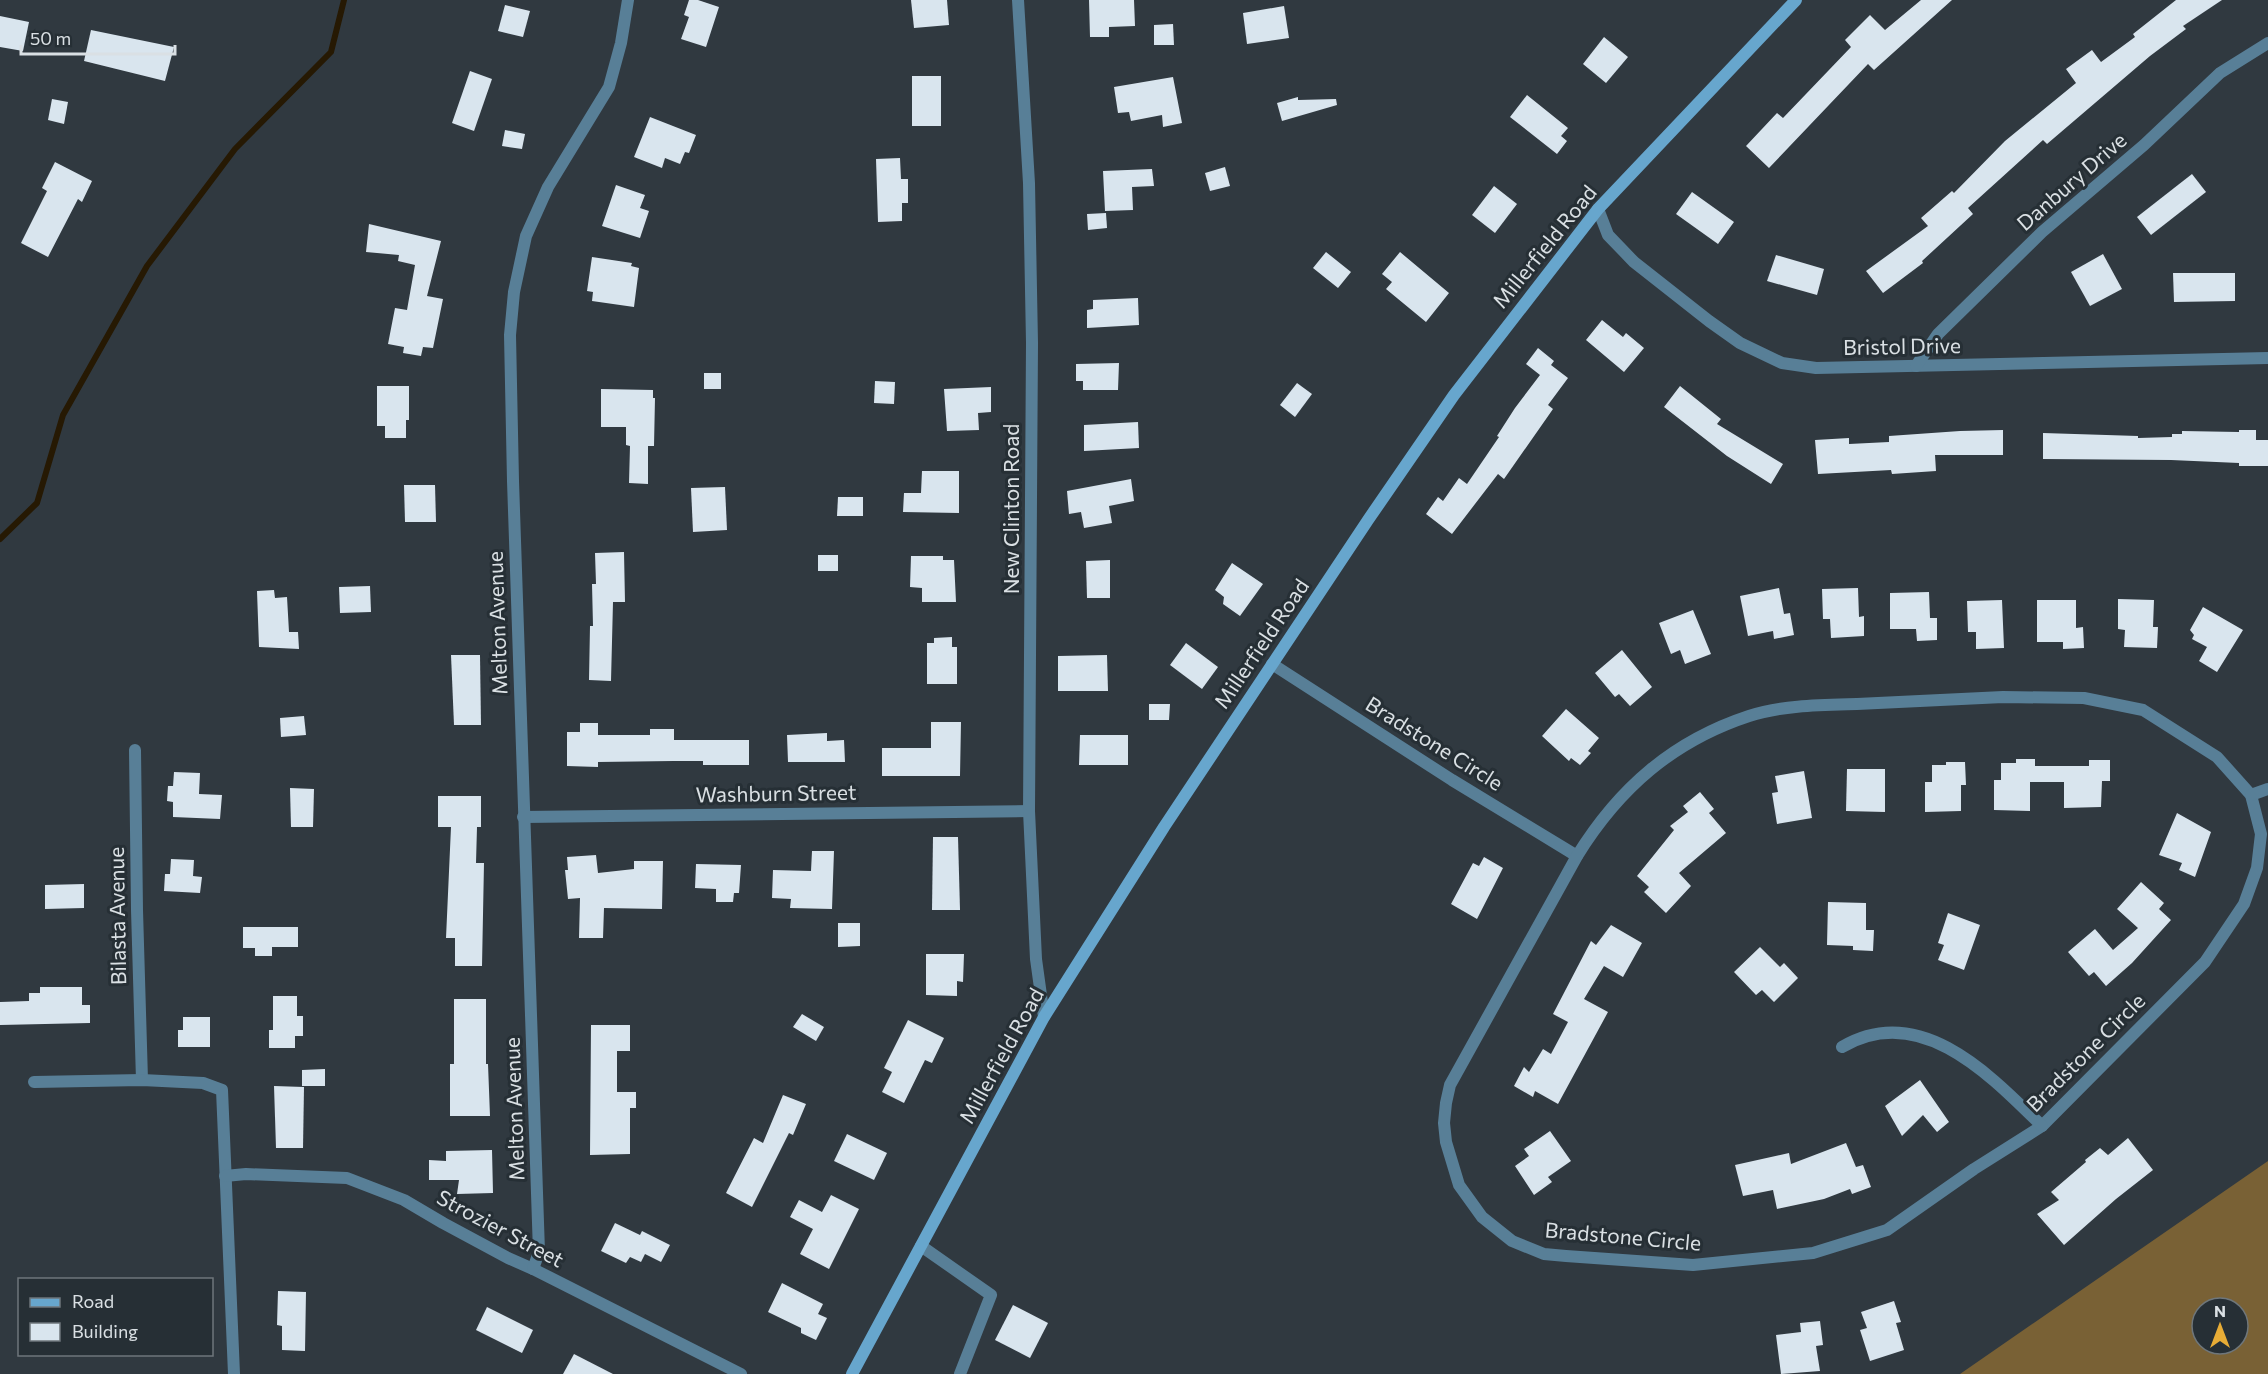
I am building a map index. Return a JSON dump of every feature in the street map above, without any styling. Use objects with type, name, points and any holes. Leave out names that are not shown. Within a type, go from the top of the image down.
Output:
[{"type":"main road","name":"Millerfield Road","points":[[852,1374],[1044,1017],[1164,827],[1454,395],[1598,209],[1796,0]]},
{"type":"street","name":"Melton Avenue","points":[[533,1269],[539,1252],[511,358],[514,292],[526,236],[548,187],[609,87],[621,43],[628,0]]},
{"type":"street","name":"New Clinton Road","points":[[1018,0],[1029,183],[1032,343],[1029,811],[1036,959],[1044,1017]]},
{"type":"street","name":"Danbury Drive","points":[[1916,366],[1938,334],[2042,232],[2144,145],[2220,73],[2268,43]]},
{"type":"street","name":"Bristol Drive","points":[[1598,209],[1608,235],[1634,262],[1740,344],[1782,363],[1816,368],[2268,358]]},
{"type":"street","name":"Bradstone Circle","points":[[1272,664],[1452,780],[1577,856]]},
{"type":"street","name":"Bradstone Circle","points":[[2003,697],[2084,698],[2143,710],[2217,757],[2250,795],[2261,834],[2257,868],[2244,904],[2205,962],[2042,1126],[1974,1169],[1887,1230],[1813,1253],[1693,1265],[1544,1254],[1512,1241],[1482,1217],[1460,1185],[1446,1142],[1444,1123],[1450,1085],[1594,828],[1620,797],[1648,771],[1695,738],[1751,715],[1802,706],[2003,697]]},
{"type":"street","name":"Bilasta Avenue","points":[[135,750],[142,1080]]},
{"type":"street","points":[[2250,795],[2268,789]]},
{"type":"street","name":"Washburn Street","points":[[524,816],[1029,811]]},
{"type":"street","points":[[1842,1047],[1859,1037],[1888,1032],[1916,1035],[1946,1046],[1995,1081],[2042,1126]]},
{"type":"street","points":[[34,1082],[142,1080],[203,1083],[222,1090],[234,1374]]},
{"type":"street","name":"Strozier Street","points":[[225,1176],[246,1174],[347,1178],[404,1200],[508,1258],[741,1374]]},
{"type":"street","points":[[921,1246],[991,1295],[960,1374]]},
{"type":"shaded area","points":[[2268,1161],[2268,1374],[1960,1374]]},
{"type":"building","points":[[689,0],[698,0],[719,7],[706,47],[681,39],[689,17],[684,15]]},
{"type":"building","points":[[911,0],[947,0],[949,25],[914,28]]},
{"type":"building","points":[[1089,0],[1134,0],[1135,26],[1109,27],[1109,37],[1090,37]]},
{"type":"building","points":[[1921,0],[1952,0],[1874,70],[1868,64],[1769,168],[1746,146],[1777,113],[1783,118],[1851,47],[1845,40],[1870,15],[1885,30]]},
{"type":"building","points":[[2176,0],[2222,0],[2183,26],[2186,29],[2150,56],[2047,144],[2043,140],[1968,208],[1973,214],[1922,261],[1923,263],[1883,293],[1866,271],[1928,226],[1921,218],[1952,191],[1954,193],[2005,141],[2076,83],[2066,69],[2092,50],[2101,62],[2135,37],[2133,34]]},
{"type":"building","points":[[505,5],[530,11],[523,37],[498,31]]},
{"type":"building","points":[[1284,6],[1289,38],[1247,44],[1243,13]]},
{"type":"building","points":[[0,16],[29,22],[23,51],[0,47]]},
{"type":"building","points":[[1173,24],[1174,45],[1154,45],[1154,25]]},
{"type":"building","points":[[91,30],[174,47],[165,81],[84,61]]},
{"type":"building","points":[[1604,37],[1628,57],[1606,83],[1583,64]]},
{"type":"building","points":[[470,71],[492,79],[474,131],[452,123]]},
{"type":"building","points":[[912,76],[941,76],[941,126],[912,126]]},
{"type":"building","points":[[1173,77],[1182,123],[1163,127],[1162,115],[1131,121],[1129,112],[1118,113],[1114,87]]},
{"type":"building","points":[[1527,95],[1568,128],[1561,136],[1567,141],[1557,154],[1510,117]]},
{"type":"building","points":[[1298,97],[1298,100],[1336,99],[1337,105],[1282,121],[1277,103]]},
{"type":"building","points":[[52,99],[68,102],[64,124],[48,120]]},
{"type":"building","points":[[650,117],[696,135],[689,153],[685,152],[680,164],[665,158],[662,168],[634,157]]},
{"type":"building","points":[[505,130],[525,134],[522,149],[502,146]]},
{"type":"building","points":[[900,158],[901,179],[908,179],[908,203],[902,203],[902,221],[878,222],[876,159]]},
{"type":"building","points":[[55,162],[92,181],[82,202],[78,199],[48,257],[21,243],[47,191],[42,188]]},
{"type":"building","points":[[1225,167],[1230,186],[1210,191],[1205,173]]},
{"type":"building","points":[[1152,169],[1154,186],[1132,187],[1133,210],[1105,211],[1103,171]]},
{"type":"building","points":[[2192,174],[2206,192],[2151,235],[2137,217]]},
{"type":"building","points":[[616,185],[645,195],[640,208],[649,211],[640,238],[602,226]]},
{"type":"building","points":[[1494,186],[1517,204],[1495,233],[1472,215]]},
{"type":"building","points":[[1692,192],[1734,222],[1718,244],[1676,214]]},
{"type":"building","points":[[1106,213],[1107,228],[1088,230],[1087,214]]},
{"type":"building","points":[[369,224],[441,241],[427,296],[443,299],[433,348],[423,347],[421,356],[403,353],[404,347],[388,344],[395,308],[407,310],[415,265],[398,261],[399,255],[366,252]]},
{"type":"building","points":[[1326,252],[1351,272],[1338,288],[1313,268]]},
{"type":"building","points":[[1400,252],[1449,293],[1426,322],[1386,289],[1392,282],[1382,274]]},
{"type":"building","points":[[2103,254],[2122,289],[2090,306],[2071,272]]},
{"type":"building","points":[[1776,255],[1824,269],[1817,295],[1767,281]]},
{"type":"building","points":[[592,257],[632,263],[631,266],[639,268],[634,307],[592,301],[593,292],[587,291]]},
{"type":"building","points":[[2173,273],[2235,273],[2235,301],[2174,302]]},
{"type":"building","points":[[1138,298],[1139,325],[1087,328],[1087,310],[1093,309],[1093,300]]},
{"type":"building","points":[[1602,320],[1623,337],[1626,333],[1644,348],[1624,372],[1586,340]]},
{"type":"building","points":[[1538,348],[1554,361],[1551,365],[1568,378],[1548,405],[1553,409],[1504,479],[1498,474],[1452,534],[1426,514],[1438,497],[1443,501],[1459,478],[1467,484],[1499,437],[1497,436],[1515,408],[1540,375],[1526,364]]},
{"type":"building","points":[[1119,363],[1118,390],[1083,390],[1083,381],[1076,381],[1076,364]]},
{"type":"building","points":[[704,373],[721,373],[721,389],[704,389]]},
{"type":"building","points":[[875,381],[895,382],[894,404],[874,403]]},
{"type":"building","points":[[1297,383],[1312,394],[1295,417],[1280,405]]},
{"type":"building","points":[[377,386],[409,386],[409,420],[406,420],[406,438],[385,438],[385,426],[377,426]]},
{"type":"building","points":[[1680,386],[1721,419],[1717,424],[1783,464],[1771,484],[1727,456],[1664,407]]},
{"type":"building","points":[[991,387],[991,412],[978,413],[979,430],[947,431],[944,389]]},
{"type":"building","points":[[601,389],[653,390],[653,398],[655,398],[654,446],[648,446],[648,484],[629,483],[630,446],[626,445],[626,427],[601,427]]},
{"type":"building","points":[[1138,422],[1139,448],[1084,451],[1084,425]]},
{"type":"building","points":[[2003,430],[2003,455],[1935,455],[1936,471],[1892,474],[1891,470],[1818,474],[1815,440],[1849,438],[1849,444],[1889,442],[1889,436]]},
{"type":"building","points":[[2239,430],[2256,430],[2256,440],[2268,440],[2268,466],[2171,460],[2043,459],[2043,433],[2138,436],[2138,438],[2172,437],[2172,434],[2182,434],[2182,431],[2239,432]]},
{"type":"building","points":[[922,471],[959,471],[959,513],[903,512],[904,493],[921,493]]},
{"type":"building","points":[[1131,479],[1134,501],[1109,506],[1112,523],[1084,528],[1081,512],[1069,514],[1067,491]]},
{"type":"building","points":[[404,485],[435,485],[436,522],[405,522]]},
{"type":"building","points":[[725,487],[727,530],[693,532],[691,488]]},
{"type":"building","points":[[838,497],[863,497],[863,516],[837,516]]},
{"type":"building","points":[[624,552],[625,602],[613,602],[611,681],[589,680],[590,626],[593,626],[592,584],[596,584],[595,553]]},
{"type":"building","points":[[818,555],[838,555],[838,571],[818,571]]},
{"type":"building","points":[[911,556],[943,556],[943,560],[954,560],[956,602],[922,602],[922,588],[910,587]]},
{"type":"building","points":[[1110,560],[1110,598],[1087,598],[1086,561]]},
{"type":"building","points":[[1232,563],[1263,584],[1240,616],[1223,604],[1224,597],[1215,590]]},
{"type":"building","points":[[370,586],[371,612],[340,613],[339,587]]},
{"type":"building","points":[[1779,588],[1784,614],[1790,613],[1794,635],[1774,639],[1773,631],[1748,636],[1740,596]]},
{"type":"building","points":[[1858,588],[1859,617],[1864,616],[1864,636],[1831,638],[1830,619],[1823,619],[1822,589]]},
{"type":"building","points":[[274,590],[275,598],[287,597],[289,632],[298,632],[299,649],[259,647],[257,591]]},
{"type":"building","points":[[1929,592],[1930,618],[1937,618],[1937,640],[1917,641],[1916,629],[1890,629],[1890,593]]},
{"type":"building","points":[[2118,599],[2154,600],[2153,627],[2158,627],[2157,648],[2124,647],[2125,630],[2118,629]]},
{"type":"building","points":[[2002,600],[2004,648],[1976,649],[1976,632],[1968,632],[1967,601]]},
{"type":"building","points":[[2037,600],[2076,600],[2076,628],[2083,627],[2084,648],[2063,649],[2063,642],[2037,642]]},
{"type":"building","points":[[2203,607],[2243,630],[2217,672],[2199,661],[2207,647],[2192,639],[2194,635],[2190,630]]},
{"type":"building","points":[[1693,610],[1711,654],[1685,664],[1680,650],[1671,654],[1659,623]]},
{"type":"building","points":[[952,637],[952,647],[957,647],[957,684],[927,684],[927,643],[934,643],[934,638]]},
{"type":"building","points":[[1186,643],[1218,667],[1202,689],[1170,665]]},
{"type":"building","points":[[1622,650],[1652,687],[1630,706],[1619,694],[1615,697],[1595,673]]},
{"type":"building","points":[[451,655],[480,655],[481,725],[454,725]]},
{"type":"building","points":[[1107,655],[1108,691],[1058,691],[1058,656]]},
{"type":"building","points":[[1149,704],[1170,704],[1169,720],[1149,720]]},
{"type":"building","points":[[1566,709],[1599,738],[1588,751],[1591,753],[1580,765],[1571,758],[1569,761],[1542,736]]},
{"type":"building","points":[[304,716],[306,735],[281,737],[280,718]]},
{"type":"building","points":[[931,722],[961,722],[960,776],[882,776],[882,748],[931,748]]},
{"type":"building","points":[[580,723],[598,723],[598,735],[650,735],[650,729],[674,729],[674,740],[749,740],[749,765],[703,765],[703,761],[673,761],[598,762],[598,767],[567,766],[567,732],[580,732]]},
{"type":"building","points":[[827,733],[827,741],[844,740],[845,762],[788,762],[787,735]]},
{"type":"building","points":[[1080,735],[1128,735],[1128,765],[1079,765]]},
{"type":"building","points":[[2016,759],[2035,759],[2035,766],[2089,766],[2089,760],[2110,760],[2110,781],[2102,781],[2101,807],[2064,808],[2064,782],[2030,782],[2030,811],[1994,810],[1994,780],[2001,780],[2001,763],[2016,763]]},
{"type":"building","points":[[1946,762],[1965,762],[1966,785],[1961,785],[1961,811],[1925,812],[1925,782],[1932,782],[1932,765],[1946,765]]},
{"type":"building","points":[[1847,769],[1885,769],[1885,812],[1846,811]]},
{"type":"building","points":[[1804,771],[1812,818],[1777,824],[1772,793],[1778,792],[1775,776]]},
{"type":"building","points":[[174,772],[200,773],[199,794],[222,795],[220,819],[173,817],[173,802],[167,801],[168,786],[173,786]]},
{"type":"building","points":[[290,788],[314,789],[313,827],[291,827]]},
{"type":"building","points":[[1700,792],[1714,809],[1709,813],[1726,833],[1679,873],[1691,886],[1666,913],[1644,892],[1649,887],[1637,876],[1674,830],[1670,826],[1688,812],[1683,806]]},
{"type":"building","points":[[438,796],[481,796],[481,827],[477,827],[476,863],[484,863],[482,966],[455,966],[455,938],[446,938],[451,827],[438,827]]},
{"type":"building","points":[[2177,813],[2211,832],[2195,877],[2179,870],[2182,863],[2159,855]]},
{"type":"building","points":[[933,837],[958,837],[960,910],[932,910]]},
{"type":"building","points":[[812,851],[834,851],[832,909],[790,908],[791,899],[772,898],[773,870],[811,871]]},
{"type":"building","points":[[596,855],[598,873],[634,869],[634,861],[663,861],[662,909],[604,908],[603,938],[579,938],[580,898],[568,899],[565,870],[568,870],[567,857]]},
{"type":"building","points":[[1484,857],[1503,868],[1477,919],[1451,904],[1473,863],[1479,866]]},
{"type":"building","points":[[171,859],[194,860],[193,876],[202,877],[200,893],[164,891],[165,874],[170,874]]},
{"type":"building","points":[[696,864],[741,865],[739,893],[734,893],[733,902],[716,902],[716,889],[695,888]]},
{"type":"building","points":[[2141,882],[2164,903],[2159,909],[2171,920],[2132,963],[2106,986],[2094,972],[2089,976],[2068,952],[2095,929],[2113,950],[2138,928],[2117,909]]},
{"type":"building","points":[[84,884],[84,908],[45,909],[45,885]]},
{"type":"building","points":[[1828,902],[1866,903],[1866,930],[1874,930],[1873,951],[1853,950],[1853,946],[1827,945]]},
{"type":"building","points":[[1948,913],[1980,925],[1964,970],[1938,960],[1944,945],[1938,943]]},
{"type":"building","points":[[838,923],[860,923],[860,946],[838,947]]},
{"type":"building","points":[[1611,925],[1642,943],[1623,977],[1604,966],[1584,999],[1608,1012],[1558,1104],[1535,1091],[1533,1097],[1514,1086],[1524,1067],[1529,1072],[1543,1049],[1551,1054],[1568,1022],[1553,1014],[1591,941],[1596,945]]},
{"type":"building","points":[[243,927],[298,927],[298,947],[272,947],[272,956],[255,956],[255,948],[243,948]]},
{"type":"building","points":[[1760,947],[1780,967],[1784,963],[1798,978],[1774,1002],[1762,990],[1756,995],[1734,972]]},
{"type":"building","points":[[926,954],[964,954],[963,982],[957,981],[957,996],[926,995]]},
{"type":"building","points":[[40,987],[82,987],[82,1005],[90,1005],[90,1023],[0,1025],[0,1002],[29,1001],[29,993],[40,993]]},
{"type":"building","points":[[273,996],[297,996],[297,1016],[303,1016],[303,1036],[295,1036],[295,1048],[269,1048],[269,1030],[273,1030]]},
{"type":"building","points":[[454,999],[486,999],[486,1064],[488,1064],[490,1116],[450,1116],[450,1064],[454,1064]]},
{"type":"building","points":[[802,1014],[824,1027],[816,1041],[793,1027]]},
{"type":"building","points":[[183,1017],[210,1017],[210,1047],[178,1047],[178,1030],[183,1030]]},
{"type":"building","points":[[908,1020],[944,1038],[932,1063],[925,1060],[904,1103],[882,1092],[892,1072],[884,1068]]},
{"type":"building","points":[[591,1025],[630,1025],[630,1051],[617,1051],[617,1092],[636,1092],[636,1108],[630,1108],[630,1154],[590,1155]]},
{"type":"building","points":[[325,1069],[325,1086],[302,1086],[302,1070]]},
{"type":"building","points":[[1920,1080],[1949,1122],[1937,1132],[1923,1115],[1902,1136],[1885,1106]]},
{"type":"building","points":[[274,1086],[304,1087],[303,1148],[276,1148]]},
{"type":"building","points":[[783,1095],[806,1104],[793,1135],[789,1133],[752,1207],[726,1193],[754,1138],[763,1143]]},
{"type":"building","points":[[1550,1131],[1571,1161],[1548,1177],[1552,1182],[1534,1195],[1515,1166],[1529,1156],[1524,1149]]},
{"type":"building","points":[[847,1134],[887,1153],[874,1180],[834,1161]]},
{"type":"building","points":[[2128,1138],[2153,1170],[2064,1245],[2037,1214],[2059,1200],[2051,1192],[2086,1162],[2085,1160],[2100,1148],[2108,1155]]},
{"type":"building","points":[[1846,1143],[1856,1167],[1863,1165],[1871,1187],[1852,1194],[1850,1189],[1824,1199],[1777,1209],[1773,1190],[1743,1196],[1735,1165],[1789,1153],[1791,1164]]},
{"type":"building","points":[[492,1150],[493,1193],[457,1194],[459,1180],[429,1180],[429,1160],[446,1161],[446,1151]]},
{"type":"building","points":[[831,1195],[859,1209],[829,1269],[800,1254],[813,1229],[790,1217],[799,1200],[822,1212]]},
{"type":"building","points":[[615,1223],[640,1235],[642,1231],[670,1245],[661,1262],[645,1254],[641,1262],[630,1257],[626,1263],[601,1251]]},
{"type":"building","points":[[782,1283],[823,1304],[818,1314],[827,1318],[816,1340],[801,1333],[801,1328],[768,1312]]},
{"type":"building","points":[[278,1291],[306,1292],[305,1351],[282,1350],[282,1326],[277,1325]]},
{"type":"building","points":[[1894,1301],[1901,1322],[1896,1323],[1904,1350],[1870,1361],[1860,1330],[1867,1328],[1861,1312]]},
{"type":"building","points":[[1013,1305],[1048,1323],[1030,1358],[995,1340]]},
{"type":"building","points":[[487,1307],[533,1330],[522,1353],[476,1330]]},
{"type":"building","points":[[1820,1321],[1823,1345],[1816,1346],[1820,1371],[1781,1374],[1776,1335],[1801,1332],[1800,1323]]},
{"type":"building","points":[[574,1354],[613,1374],[563,1374]]},
{"type":"waterway","points":[[0,539],[37,503],[63,415],[147,266],[235,149],[331,52],[344,0]]}]
